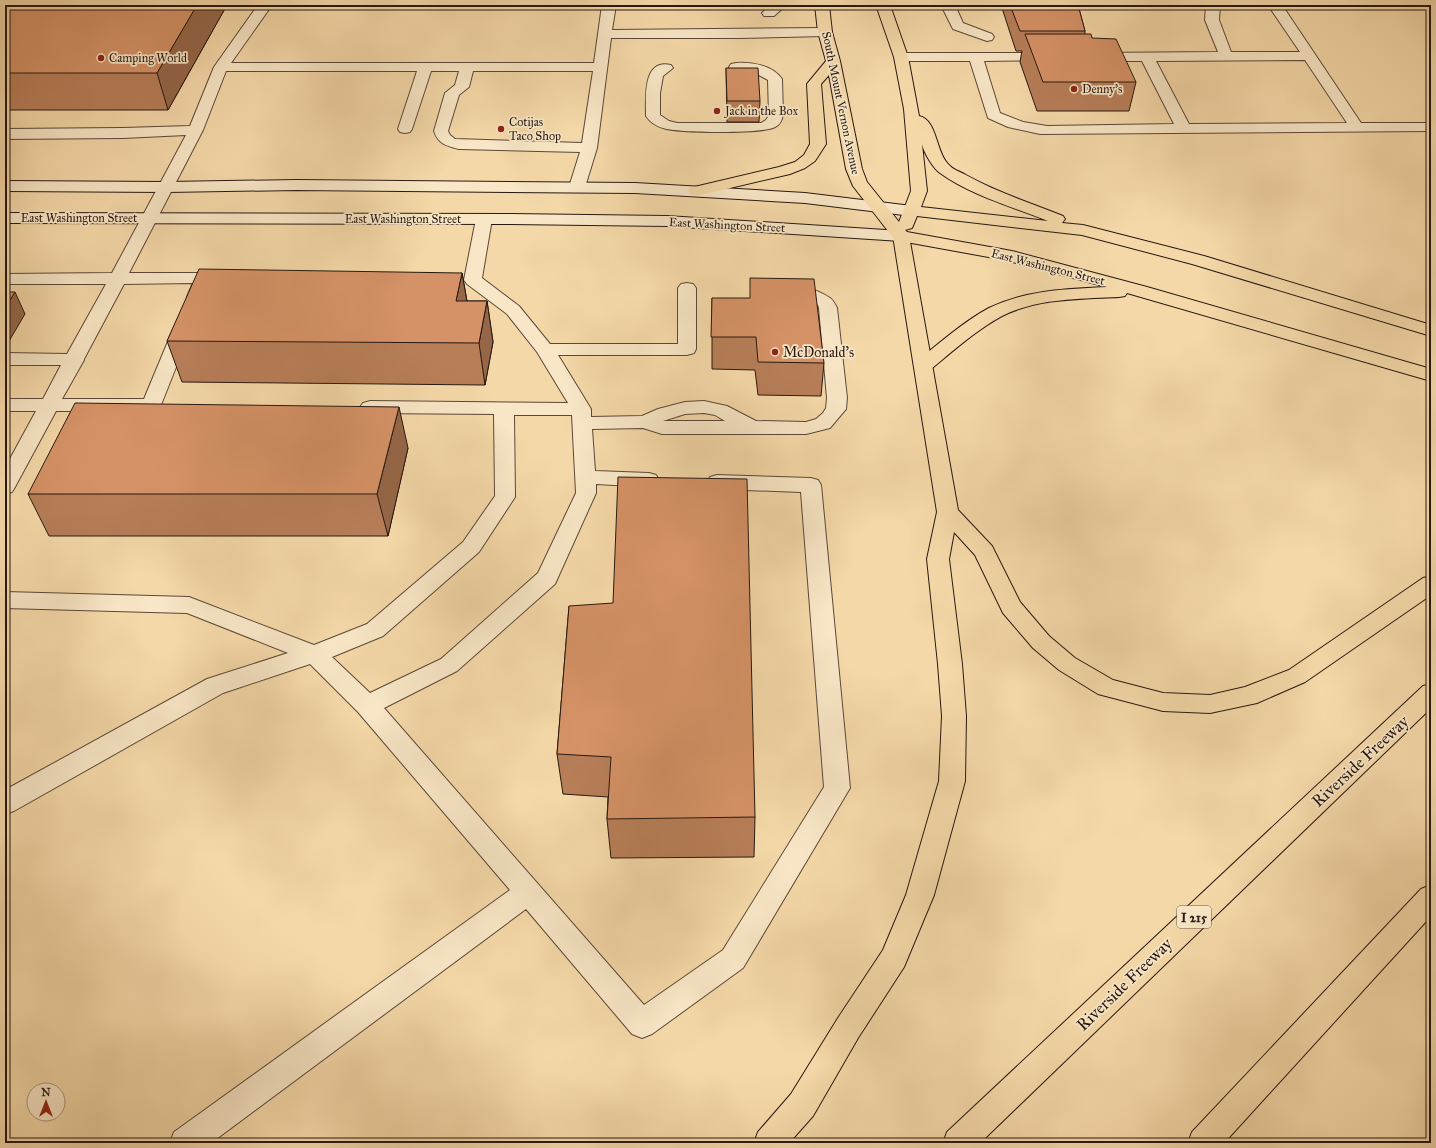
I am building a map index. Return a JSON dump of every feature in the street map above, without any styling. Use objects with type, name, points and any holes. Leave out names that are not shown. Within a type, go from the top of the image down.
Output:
[{"type":"main road","points":[[5,487],[151,219],[196,130],[221,67],[265,5]]},
{"type":"main road","points":[[577,187],[590,148],[609,5]]},
{"type":"main road","name":"South Mount Vernon Avenue","points":[[822,5],[826,32],[854,169],[859,183],[900,236]]},
{"type":"main road","points":[[769,1143],[802,1105],[848,1028],[894,958],[920,895],[952,781],[954,716],[950,664],[938,559],[948,512],[928,397],[924,365],[900,236],[912,211],[919,191],[911,109],[901,57],[883,5]]},
{"type":"main road","points":[[948,5],[958,26],[987,37]]},
{"type":"main road","points":[[1213,5],[1212,20],[1226,56]]},
{"type":"main road","points":[[1275,5],[1357,128]]},
{"type":"main road","points":[[605,34],[826,32]]},
{"type":"main road","points":[[1077,57],[1309,56]]},
{"type":"main road","points":[[901,57],[1062,57]]},
{"type":"main road","points":[[976,57],[993,115],[1005,122],[1025,128],[1047,130],[1431,127]]},
{"type":"main road","points":[[1147,57],[1184,129]]},
{"type":"main road","points":[[696,191],[784,171],[800,165],[810,158],[818,144],[814,84],[833,61]]},
{"type":"main road","points":[[221,67],[600,67]]},
{"type":"main road","points":[[405,129],[425,67]]},
{"type":"main road","points":[[466,67],[462,87],[452,93],[441,131],[444,137],[450,142],[459,144],[590,148]]},
{"type":"main road","points":[[666,68],[656,74],[653,93],[653,116],[666,126],[761,127],[771,125],[776,120],[774,79],[767,72],[758,68],[736,67]]},
{"type":"main road","points":[[911,109],[926,129],[931,150],[944,168],[974,186],[1083,230],[1198,260],[1431,330]]},
{"type":"main road","points":[[5,134],[123,133],[196,130]]},
{"type":"main road","points":[[5,186],[635,188],[804,198],[1083,230]]},
{"type":"main road","name":"East Washington Street","points":[[5,218],[667,221],[900,236],[1006,255],[1140,291],[1431,375]]},
{"type":"main road","points":[[367,705],[450,665],[547,578],[586,493],[581,416],[544,350],[513,310],[465,280],[484,219]]},
{"type":"main road","points":[[5,279],[212,278],[159,405],[5,405]]},
{"type":"main road","points":[[544,350],[687,349],[687,288]]},
{"type":"main road","points":[[355,407],[504,409],[644,422],[662,428],[751,427],[786,429],[806,428],[823,424],[836,409],[837,398],[828,308],[825,302],[803,292],[784,288]]},
{"type":"main road","points":[[924,365],[996,312],[1023,301],[1052,295],[1140,291]]},
{"type":"main road","points":[[5,359],[75,360]]},
{"type":"main road","points":[[5,803],[215,686],[314,654],[375,630],[472,546],[504,497],[504,409]]},
{"type":"main road","points":[[5,600],[189,605],[314,654],[367,705],[642,1024],[733,958],[837,788],[811,485],[584,477]]},
{"type":"main road","points":[[948,512],[984,551],[1011,608],[1041,642],[1068,664],[1106,687],[1163,702],[1210,704],[1249,696],[1297,676],[1431,584]]},
{"type":"main road","name":"Riverside Freeway","points":[[958,1143],[1431,693]]},
{"type":"main road","points":[[185,1143],[528,892]]},
{"type":"main road","points":[[1203,1143],[1431,897]]},
{"type":"building","points":[[5,5],[197,5],[157,73],[5,73]]},
{"type":"building","points":[[1010,5],[1078,5],[1085,31],[1020,31]]},
{"type":"building","points":[[1025,34],[1091,34],[1092,38],[1116,39],[1136,82],[1043,82]]},
{"type":"building","points":[[726,68],[758,68],[760,101],[727,101]]},
{"type":"building","points":[[199,269],[462,273],[456,301],[487,301],[479,343],[167,341]]},
{"type":"building","points":[[750,278],[814,279],[824,363],[758,362],[756,337],[711,337],[712,298],[750,298]]},
{"type":"building","points":[[5,292],[15,292],[5,308]]},
{"type":"building","points":[[75,403],[399,407],[377,494],[28,494]]},
{"type":"building","points":[[618,477],[747,479],[755,817],[607,819],[611,757],[557,754],[569,606],[613,603]]},
{"type":"place","name":"Camping World","points":[[101,58]]},
{"type":"place","name":"Denny's","points":[[1074,89]]},
{"type":"place","name":"Jack in the Box","points":[[717,111]]},
{"type":"place","name":"Cotijas Taco Shop","points":[[501,129]]},
{"type":"place","name":"McDonald's","points":[[775,352]]}]
